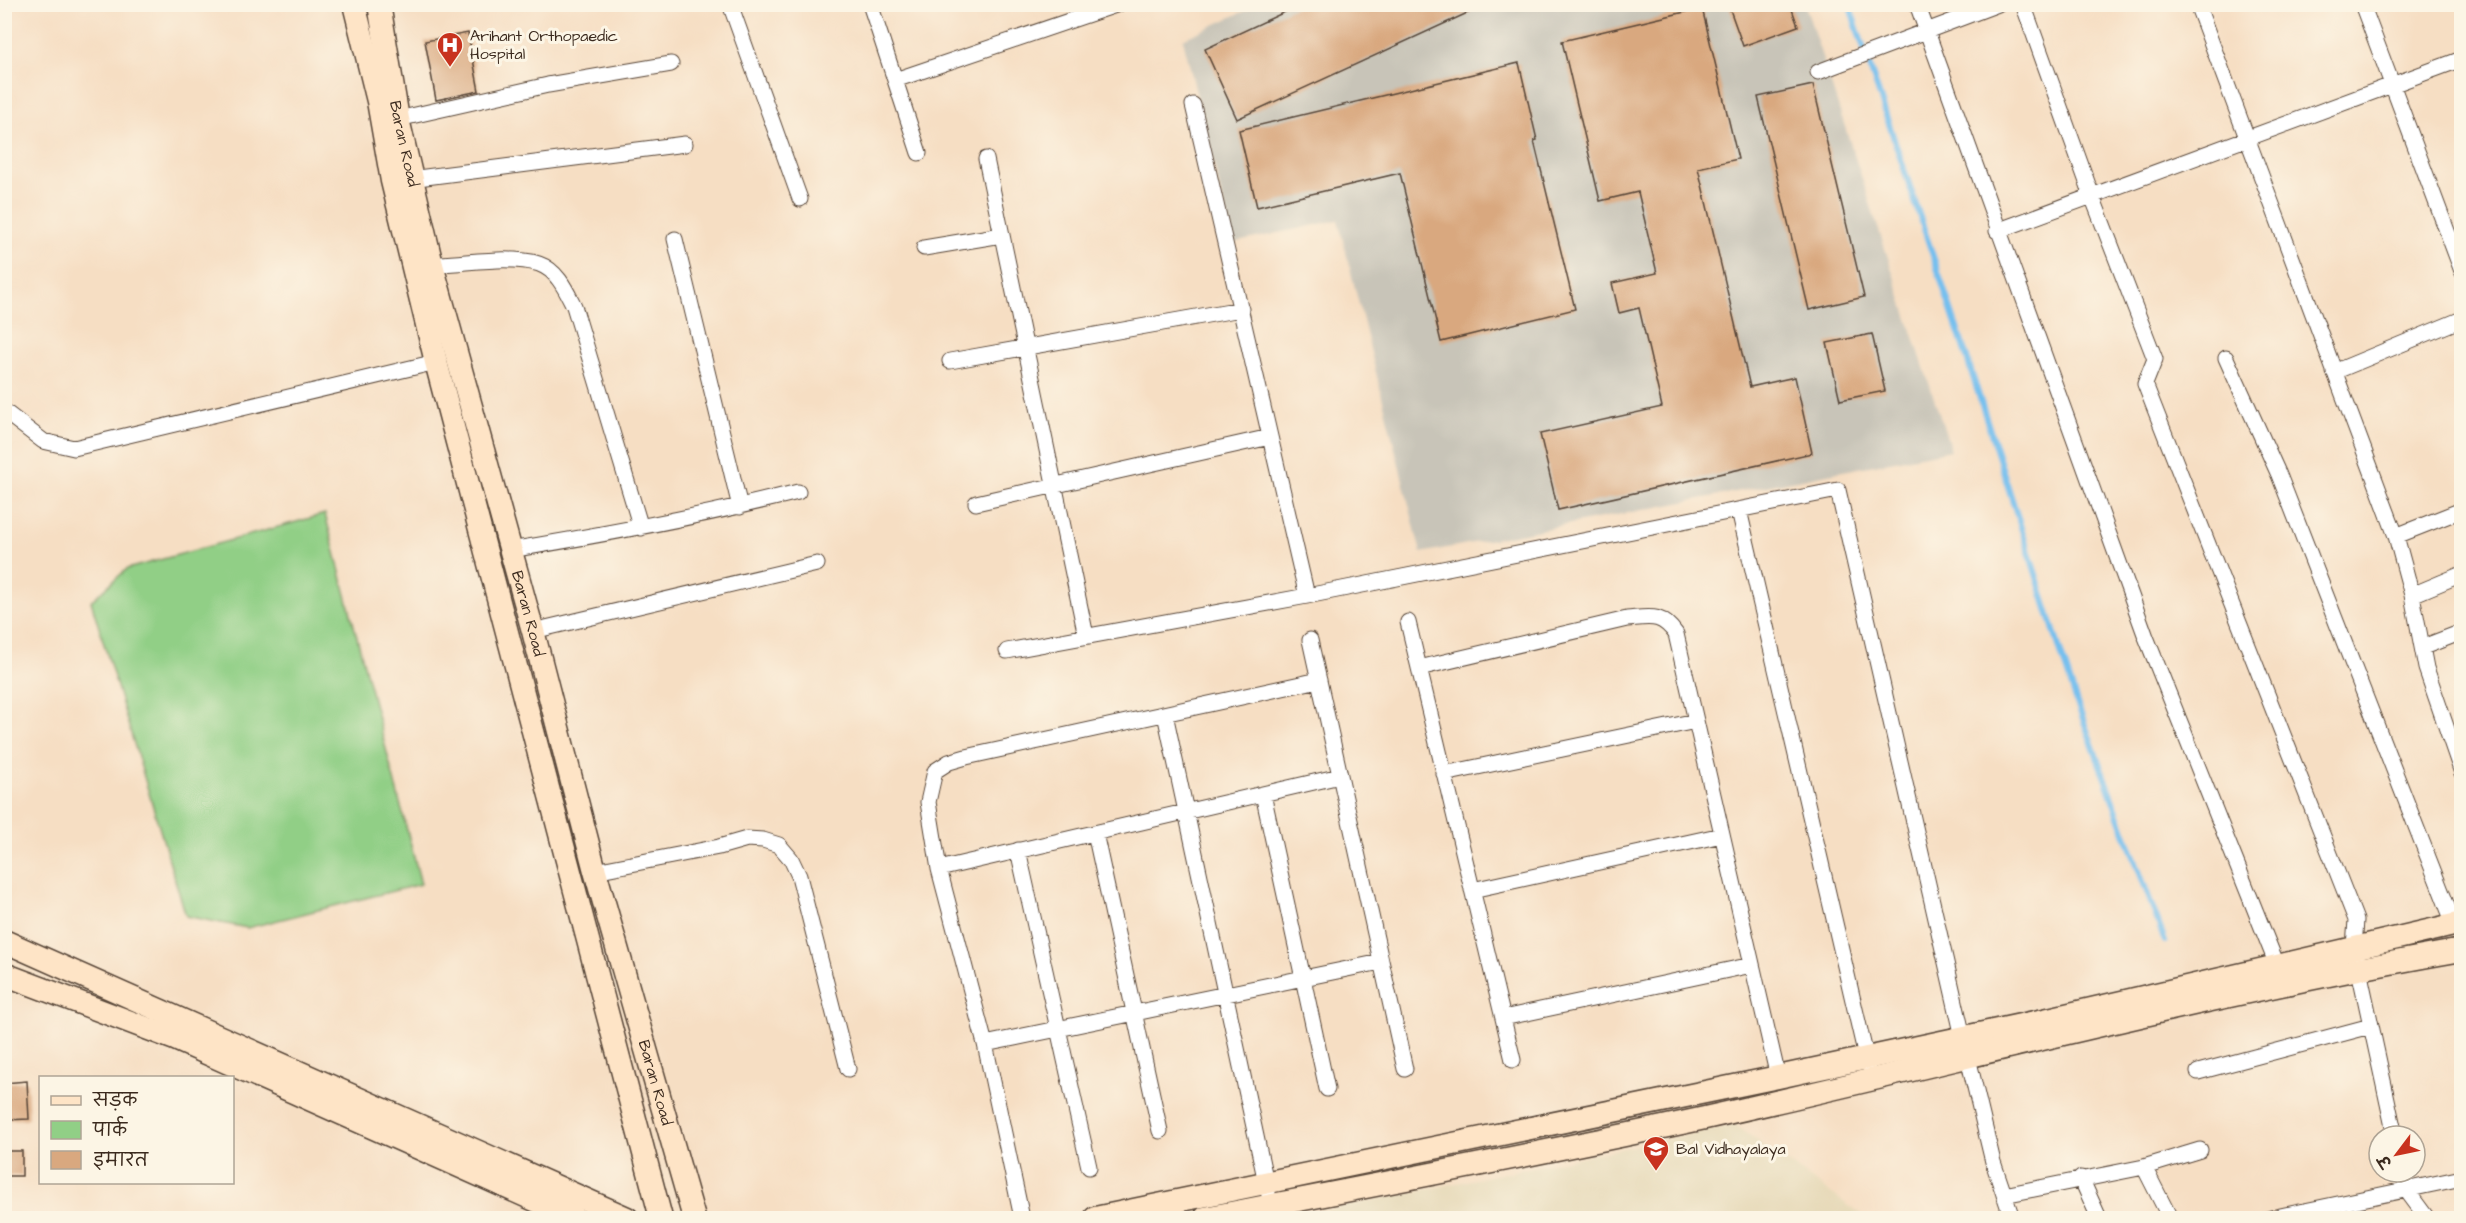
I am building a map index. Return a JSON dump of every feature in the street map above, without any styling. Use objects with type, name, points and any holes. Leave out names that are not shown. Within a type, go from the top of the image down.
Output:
[{"type":"street","name":"Baran Road","points":[[354,4],[378,101],[432,265],[533,631],[595,871],[694,1218]]},
{"type":"street","name":"Baran Road","points":[[379,4],[398,119],[403,180],[436,362],[661,1218]]},
{"type":"street","points":[[730,4],[800,199]]},
{"type":"street","points":[[870,4],[919,153]]},
{"type":"street","points":[[895,80],[1119,4]]},
{"type":"street","points":[[1917,4],[1997,231],[2146,637],[2277,965]]},
{"type":"street","points":[[1818,72],[1998,4]]},
{"type":"street","points":[[2023,4],[2092,196],[2155,359],[2145,384],[2356,920],[2356,958],[2392,1124]]},
{"type":"street","points":[[2197,4],[2396,536],[2412,595],[2426,668],[2462,774]]},
{"type":"street","points":[[2362,4],[2462,272]]},
{"type":"street","points":[[1997,231],[2462,59]]},
{"type":"street","points":[[398,119],[548,85],[671,64]]},
{"type":"street","points":[[1193,105],[1307,596]]},
{"type":"street","points":[[403,180],[685,144]]},
{"type":"street","points":[[986,159],[1086,636]]},
{"type":"street","points":[[924,248],[1002,235]]},
{"type":"street","points":[[675,239],[740,507]]},
{"type":"street","points":[[432,265],[506,260],[540,264],[563,282],[574,306],[641,528]]},
{"type":"street","points":[[950,362],[1240,309]]},
{"type":"street","points":[[2334,372],[2462,319]]},
{"type":"street","points":[[1095,1218],[1268,1194],[1704,1118],[1869,1069],[2356,958],[2458,924],[2279,475],[2226,358]]},
{"type":"street","points":[[4,411],[43,441],[74,448],[436,362]]},
{"type":"street","points":[[976,503],[1270,437]]},
{"type":"street","points":[[1007,651],[1307,596],[1838,490],[1965,1047],[1993,1162],[2012,1218]]},
{"type":"street","points":[[510,550],[641,528],[798,492]]},
{"type":"street","points":[[1739,510],[1869,1069]]},
{"type":"street","points":[[2396,536],[2462,510]]},
{"type":"street","points":[[533,631],[817,564]]},
{"type":"street","points":[[2412,595],[2462,574]]},
{"type":"street","points":[[1419,668],[1627,619],[1651,617],[1667,622],[1676,634],[1778,1077]]},
{"type":"street","points":[[1408,622],[1513,1060]]},
{"type":"street","points":[[2423,646],[2462,632]]},
{"type":"street","points":[[1310,640],[1405,1069]]},
{"type":"street","points":[[1022,1218],[985,1044],[939,869],[928,802],[935,771],[949,762],[966,757],[1319,680]]},
{"type":"street","points":[[1165,714],[1268,1194]]},
{"type":"street","points":[[1444,774],[1696,721]]},
{"type":"street","points":[[939,869],[1340,776]]},
{"type":"street","points":[[1263,794],[1327,1089]]},
{"type":"street","points":[[1095,833],[1160,1131]]},
{"type":"street","points":[[1472,890],[1722,836]]},
{"type":"street","points":[[595,871],[719,847],[747,839],[763,840],[779,845],[792,859],[799,876],[848,1069]]},
{"type":"street","points":[[1018,850],[1089,1167]]},
{"type":"street","points":[[4,941],[627,1218]]},
{"type":"street","points":[[1965,1047],[2277,965],[2462,950]]},
{"type":"street","points":[[985,1044],[1381,962]]},
{"type":"street","points":[[1503,1018],[1752,964]]},
{"type":"street","points":[[4,975],[175,1039],[575,1218]]},
{"type":"street","points":[[2198,1072],[2371,1026]]},
{"type":"street","points":[[1205,1218],[1268,1194],[1778,1077],[1869,1069]]},
{"type":"street","points":[[2004,1195],[2144,1167],[2200,1150]]},
{"type":"street","points":[[2144,1167],[2170,1218]]},
{"type":"street","points":[[2081,1178],[2099,1218]]},
{"type":"street","points":[[2271,1218],[2462,1178]]},
{"type":"street","points":[[2406,1184],[2407,1191],[2427,1218]]},
{"type":"shaded area","points":[[1258,5],[1805,5],[1951,450],[1421,553],[1338,220],[1233,243],[1183,39]]},
{"type":"shaded area","name":"Bal Vidhayalaya","points":[[1735,1125],[1866,1218],[1289,1218]]},
{"type":"green space","points":[[325,514],[421,884],[247,928],[186,916],[91,601],[127,569]]},
{"type":"building","points":[[1302,4],[1487,4],[1237,119],[1205,49]]},
{"type":"building","points":[[1728,4],[1790,4],[1798,26],[1743,46]]},
{"type":"building","points":[[1702,8],[1738,159],[1698,168],[1750,387],[1795,377],[1812,453],[1558,510],[1540,434],[1662,407],[1639,308],[1619,313],[1612,283],[1657,273],[1638,192],[1600,201],[1562,41]]},
{"type":"building","points":[[468,33],[479,91],[436,100],[425,41]]},
{"type":"building","points":[[1519,63],[1537,140],[1534,141],[1575,309],[1441,342],[1400,173],[1257,207],[1239,130]]},
{"type":"building","points":[[1813,85],[1864,297],[1809,310],[1758,97]]},
{"type":"building","points":[[1872,334],[1885,391],[1840,400],[1827,343]]},
{"type":"building","points":[[27,1081],[29,1119],[4,1120],[4,1083]]},
{"type":"building","points":[[4,1151],[22,1151],[22,1176],[4,1176]]},
{"type":"waterway","points":[[1849,4],[1966,355],[2077,703],[2165,941]]},
{"type":"place","name":"Arihant Orthopaedic Hospital","points":[[450,68]]},
{"type":"place","name":"Bal Vidhayalaya","points":[[1656,1172]]}]
